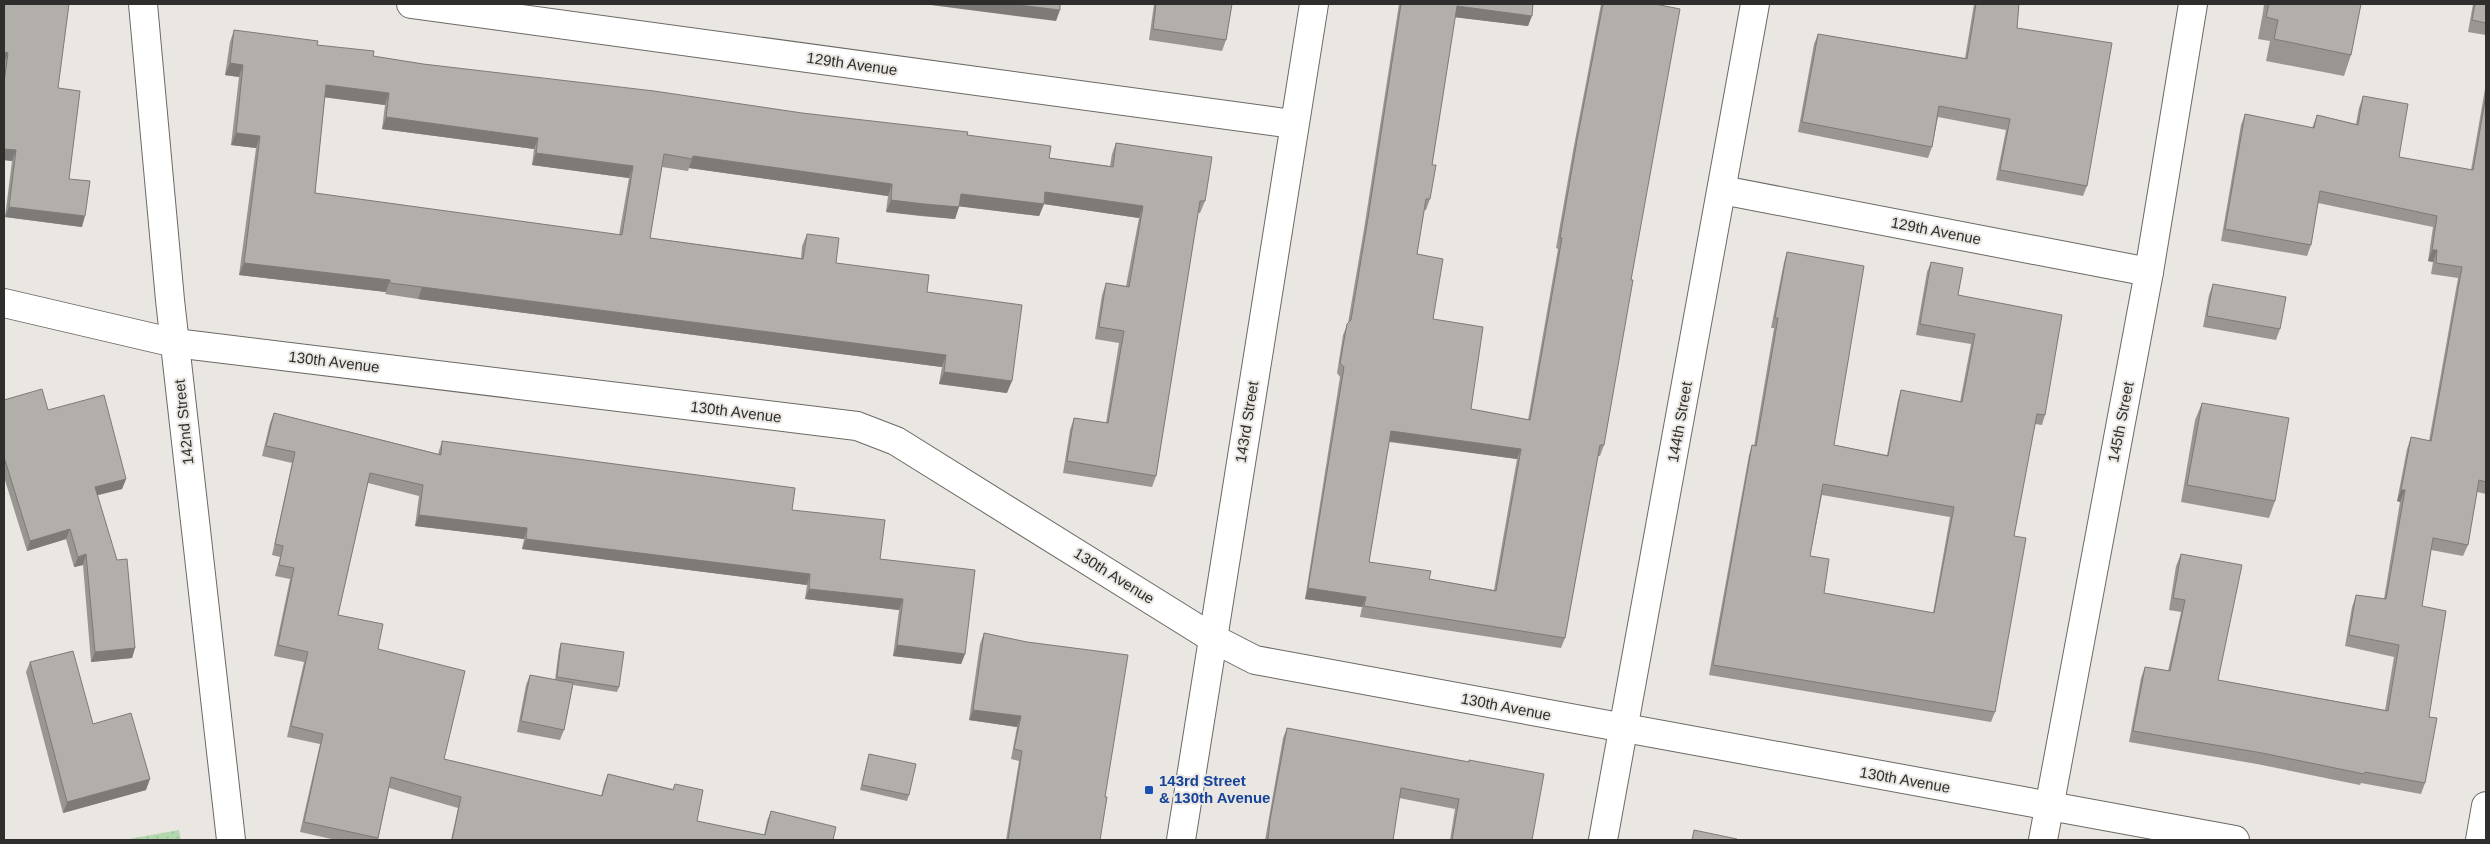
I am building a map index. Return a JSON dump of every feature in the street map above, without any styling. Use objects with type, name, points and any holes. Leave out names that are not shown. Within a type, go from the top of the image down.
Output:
[{"type":"street","name":"142nd Street","points":[[143,4],[175,343],[231,840]]},
{"type":"street","name":"129th Avenue","points":[[411,4],[1293,124]]},
{"type":"street","name":"143rd Street","points":[[1182,840],[1293,124],[1314,4]]},
{"type":"street","name":"144th Street","points":[[1603,840],[1755,4]]},
{"type":"street","name":"145th Street","points":[[2043,840],[2149,272],[2193,4]]},
{"type":"street","name":"129th Avenue","points":[[1722,190],[2149,272]]},
{"type":"street","name":"130th Avenue","points":[[4,303],[175,343],[864,428],[896,441],[1214,639],[1255,660],[2236,840]]},
{"type":"street","points":[[2480,840],[2486,806]]},
{"type":"green space","points":[[179,830],[181,840],[123,840]]},
{"type":"building","points":[[4,4],[69,4],[58,88],[80,91],[69,179],[90,181],[85,216],[9,207],[16,150],[4,149],[4,83],[8,53],[4,52]]},
{"type":"building","points":[[1011,4],[1060,4],[1060,10]]},
{"type":"building","points":[[1156,4],[1232,4],[1226,40],[1153,29]]},
{"type":"building","points":[[1401,4],[1533,4],[1532,16],[1457,6],[1432,165],[1436,165],[1430,199],[1426,199],[1417,254],[1443,259],[1433,319],[1483,327],[1471,409],[1530,420],[1577,140],[1603,4],[1655,4],[1680,9],[1631,280],[1633,280],[1604,445],[1600,445],[1565,638],[1364,606],[1366,597],[1308,588],[1344,367],[1340,363],[1347,324],[1351,320]],"holes":[[[1391,431],[1521,449],[1496,591],[1429,579],[1431,571],[1369,562]]]},
{"type":"building","points":[[1976,4],[2019,4],[2017,28],[2112,43],[2087,186],[2000,170],[2010,119],[1939,106],[1932,147],[1802,122],[1818,34],[1967,59]]},
{"type":"building","points":[[2269,4],[2361,4],[2351,55],[2274,39],[2278,20],[2266,17]]},
{"type":"building","points":[[2475,4],[2486,4],[2486,23],[2472,20]]},
{"type":"building","points":[[234,30],[318,41],[317,45],[374,51],[373,56],[423,64],[654,91],[802,113],[968,132],[967,135],[1051,146],[1049,158],[1113,167],[1116,143],[1212,157],[1205,201],[1200,201],[1156,476],[1067,461],[1074,418],[1108,423],[1124,331],[1099,327],[1106,283],[1129,287],[1143,206],[1045,192],[1044,204],[961,194],[959,207],[924,204],[891,200],[892,184],[693,156],[692,159],[664,154],[650,238],[803,259],[807,234],[839,238],[836,263],[929,275],[927,292],[1022,305],[1012,381],[944,372],[946,355],[390,283],[390,280],[244,263],[260,136],[236,133],[243,65],[230,63]],"holes":[[[326,85],[389,93],[386,117],[538,138],[536,153],[633,166],[622,235],[315,193]]]},
{"type":"building","points":[[2486,95],[2486,482],[2479,480],[2468,545],[2433,538],[2422,606],[2446,611],[2429,717],[2437,718],[2425,783],[2365,772],[2364,774],[2262,753],[2133,731],[2145,667],[2170,671],[2185,600],[2173,598],[2181,554],[2242,565],[2218,680],[2388,711],[2399,645],[2349,635],[2356,595],[2386,599],[2405,490],[2401,490],[2411,437],[2431,441],[2462,267],[2436,263],[2437,250],[2432,250],[2437,216],[2320,191],[2311,245],[2225,229],[2245,114],[2314,128],[2317,115],[2358,125],[2363,96],[2408,104],[2399,157],[2473,170]]},
{"type":"building","points":[[1787,252],[1864,266],[1834,445],[1888,456],[1901,390],[1962,402],[1975,334],[1920,324],[1931,262],[1963,268],[1958,295],[2062,315],[2045,415],[2037,414],[2014,536],[2026,538],[1995,712],[1713,665],[1752,445],[1756,446],[1778,318],[1775,318]],"holes":[[[1823,484],[1954,507],[1934,613],[1824,593],[1829,559],[1810,556]]]},
{"type":"building","points":[[2213,284],[2286,297],[2280,329],[2207,316]]},
{"type":"building","points":[[42,389],[48,410],[104,395],[126,479],[95,487],[117,560],[127,559],[135,648],[95,652],[86,554],[78,557],[70,529],[30,541],[4,457],[4,400]]},
{"type":"building","points":[[2202,403],[2289,418],[2275,501],[2187,485]]},
{"type":"building","points":[[274,413],[441,455],[442,441],[795,488],[792,510],[885,520],[880,559],[975,570],[965,654],[897,645],[903,599],[809,589],[810,574],[526,539],[527,528],[419,515],[423,485],[370,473],[338,615],[383,624],[378,649],[465,671],[444,759],[602,796],[608,774],[673,790],[675,784],[703,790],[697,821],[765,835],[771,811],[836,827],[833,840],[452,840],[461,797],[391,777],[378,838],[304,822],[323,734],[291,726],[308,652],[278,645],[294,568],[279,565],[283,546],[275,544],[295,452],[266,446]]},
{"type":"building","points":[[984,633],[1027,642],[1128,655],[1100,840],[1008,840],[1022,751],[1014,749],[1021,716],[973,710]]},
{"type":"building","points":[[561,643],[624,652],[619,687],[557,677]]},
{"type":"building","points":[[73,651],[93,724],[131,713],[150,779],[67,802],[30,662]]},
{"type":"building","points":[[530,675],[573,683],[564,730],[521,721]]},
{"type":"building","points":[[1287,728],[1544,774],[1532,840],[1452,840],[1459,799],[1401,788],[1393,840],[1268,840]]},
{"type":"building","points":[[869,754],[916,764],[909,795],[862,785]]},
{"type":"building","points":[[1694,830],[1737,839],[1737,840],[1692,840]]},
{"type":"place","name":"143rd Street & 130th Avenue","points":[[1149,790]]}]
